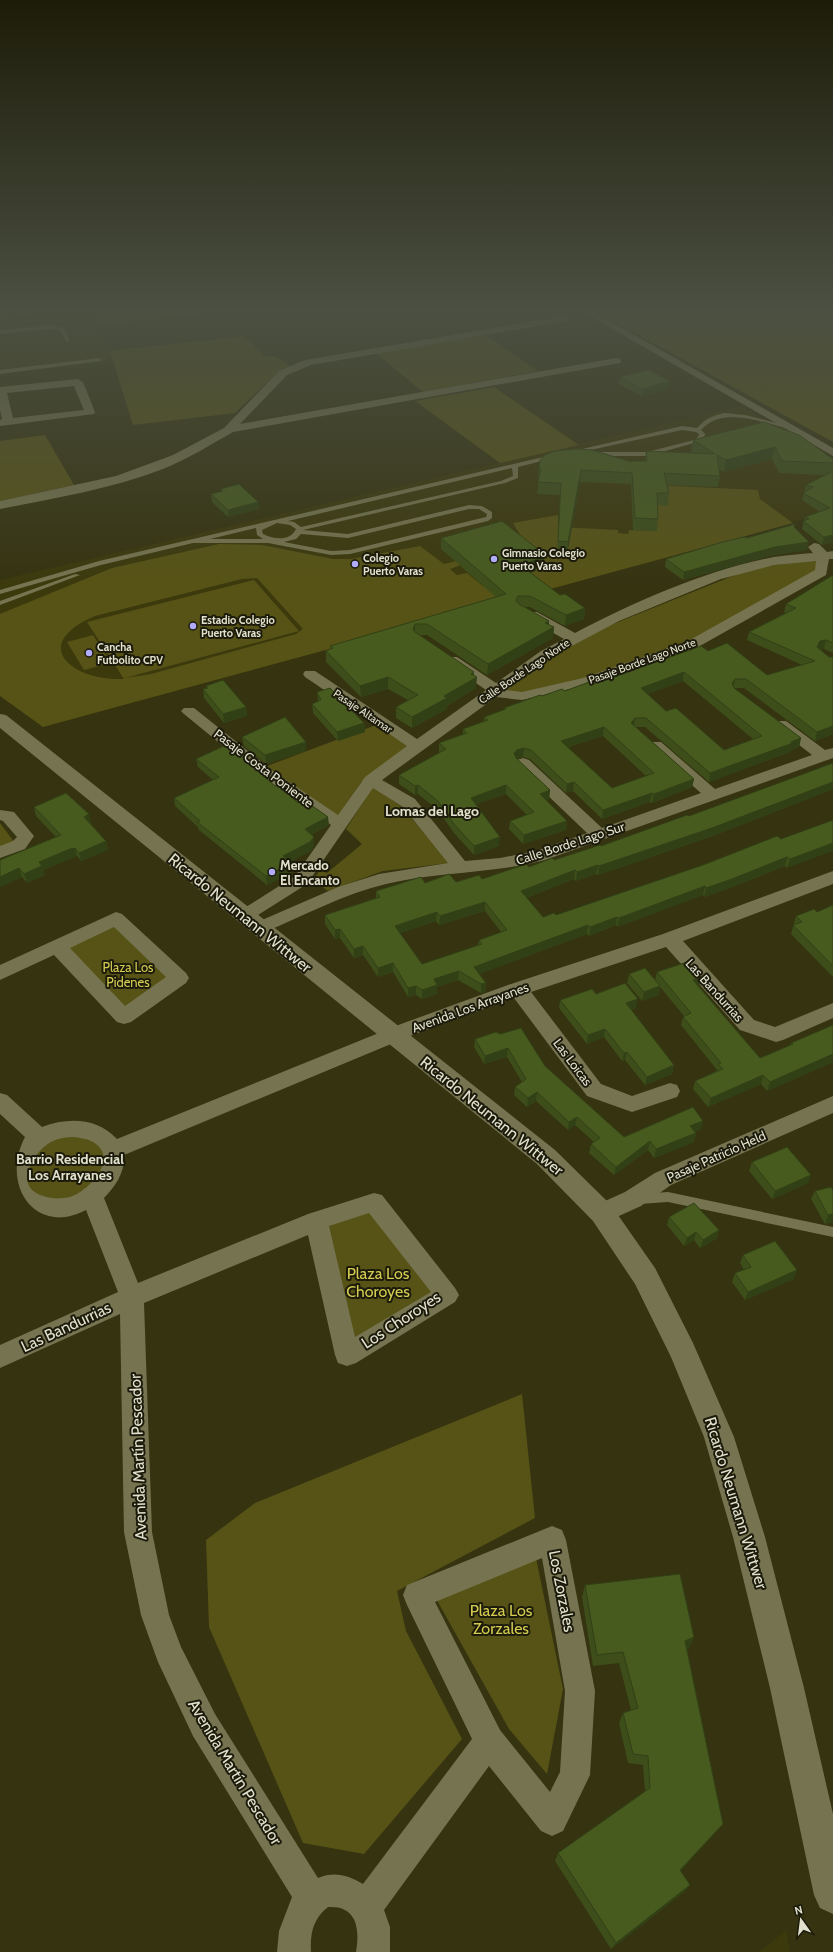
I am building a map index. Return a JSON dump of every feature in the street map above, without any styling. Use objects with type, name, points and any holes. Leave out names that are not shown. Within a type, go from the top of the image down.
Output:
[{"type":"street","points":[[2,403],[4,422],[90,412],[86,403]]},
{"type":"street","points":[[0,505],[71,494],[133,482],[178,466],[199,456],[230,429],[255,403]]},
{"type":"street","points":[[230,429],[377,403]]},
{"type":"street","points":[[745,403],[833,453]]},
{"type":"street","points":[[0,512],[71,494]]},
{"type":"street","points":[[804,539],[828,555]]},
{"type":"street","name":"Calle Borde Lago Norte","points":[[252,922],[301,880],[371,780],[540,658],[573,638],[628,612],[731,571],[774,561],[828,555]]},
{"type":"street","name":"Pasaje Borde Lago Norte","points":[[497,689],[502,694],[522,696],[587,681],[693,644],[821,572],[828,555]]},
{"type":"street","points":[[524,610],[573,638]]},
{"type":"street","points":[[440,651],[497,689]]},
{"type":"street","name":"Pasaje Altamar","points":[[310,674],[417,746]]},
{"type":"street","name":"Pasaje Costa Poniente","points":[[189,711],[267,774],[340,824]]},
{"type":"street","points":[[768,715],[828,755]]},
{"type":"street","name":"Ricardo Neumann Wittwer","points":[[0,719],[392,1035],[546,1157],[602,1213],[645,1276],[683,1352],[719,1437],[749,1537],[787,1688],[833,1895]]},
{"type":"street","points":[[644,736],[713,795]]},
{"type":"street","name":"Calle Borde Lago Sur","points":[[252,922],[385,878],[410,873],[520,861],[828,755]]},
{"type":"street","points":[[524,763],[598,834]]},
{"type":"street","points":[[371,780],[409,803],[462,868]]},
{"type":"street","points":[[0,815],[8,816],[26,836],[25,840],[20,844],[0,852]]},
{"type":"street","name":"Avenida Los Arrayanes","points":[[113,1150],[392,1035],[518,989],[670,939],[833,877]]},
{"type":"street","points":[[301,880],[325,899]]},
{"type":"street","points":[[0,973],[116,918],[179,978],[124,1017],[57,946]]},
{"type":"street","name":"Las Bandurrias","points":[[670,939],[746,1024],[776,1035],[833,1010]]},
{"type":"street","name":"Las Loicas","points":[[518,989],[594,1090],[632,1104],[670,1091]]},
{"type":"street","points":[[0,1101],[40,1138]]},
{"type":"street","name":"Pasaje Patricio Held","points":[[602,1213],[633,1199],[663,1179],[833,1104]]},
{"type":"street","points":[[75,1128],[90,1130],[103,1137],[113,1150],[115,1163],[113,1172],[105,1185],[92,1196],[77,1204],[60,1208],[48,1207],[33,1202],[8,1181],[27,1148],[40,1138],[58,1130],[75,1128]]},
{"type":"street","name":"Avenida Martín Pescador","points":[[92,1196],[132,1297],[138,1532],[145,1573],[155,1615],[168,1652],[204,1725],[312,1899]]},
{"type":"street","name":"Los Choroyes","points":[[132,1297],[316,1221],[374,1202],[447,1295],[347,1355],[316,1221]]},
{"type":"street","name":"Las Bandurrias","points":[[0,1357],[132,1297]]},
{"type":"street","name":"Los Zorzales","points":[[552,1540],[580,1691],[575,1775],[552,1820],[489,1741],[417,1595],[552,1540]]},
{"type":"street","points":[[366,1907],[489,1741]]},
{"type":"street","points":[[294,1952],[296,1926],[302,1912],[312,1899],[325,1892],[339,1890],[358,1898],[366,1907],[373,1922],[375,1944],[373,1952]]},
{"type":"lane","points":[[698,430],[702,434],[701,438],[696,441],[654,452],[632,455],[566,454],[682,428],[698,430],[710,419],[727,416],[742,416],[785,426]]},
{"type":"lane","points":[[0,592],[69,571],[129,556],[559,456]]},
{"type":"lane","points":[[192,541],[271,541],[290,538],[299,531],[503,482],[516,477],[515,466]]},
{"type":"lane","points":[[469,507],[485,509],[490,513],[489,518],[486,520],[350,552],[332,553],[271,541],[264,538],[259,532],[264,525],[272,522],[292,523],[299,531],[348,536],[469,507]]},
{"type":"lane","points":[[0,603],[129,556]]},
{"type":"lane","points":[[633,1199],[668,1197],[833,1232]]},
{"type":"shaded area","name":"Colegio Puerto Varas","points":[[741,406],[833,460],[833,511],[43,727],[0,696],[0,580]]},
{"type":"shaded area","points":[[786,1930],[790,1952],[759,1952]]},
{"type":"green space","points":[[126,403],[245,403],[235,413],[133,425]]},
{"type":"green space","points":[[418,403],[518,403],[579,445],[500,463]]},
{"type":"green space","points":[[762,403],[833,403],[833,442]]},
{"type":"green space","points":[[45,435],[74,485],[0,501],[0,441]]},
{"type":"green space","points":[[653,485],[758,490],[760,499],[793,523],[43,727],[0,696],[0,614],[112,568],[219,544],[262,545],[333,559],[351,559],[420,546],[444,564],[456,561],[461,565],[450,569],[457,575],[467,573],[483,586],[535,571],[533,556],[513,523],[558,515],[558,527],[618,530],[618,533],[628,534],[629,530],[656,531]],"holes":[[[257,578],[303,629],[296,634],[151,674],[125,678],[299,631],[254,580],[87,622],[124,679],[105,678],[88,674],[74,668],[65,659],[61,649],[64,638],[75,627],[95,616],[242,579]]]},
{"type":"green space","points":[[820,558],[817,571],[690,642],[585,678],[521,693],[496,694],[581,637],[750,569]]},
{"type":"green space","name":"Cancha Futbolito CPV","points":[[93,635],[111,663],[84,670],[67,642]]},
{"type":"green space","points":[[376,725],[408,746],[361,782],[337,817],[267,766]]},
{"type":"green space","points":[[373,787],[402,807],[449,863],[383,871],[328,891],[313,880],[320,870],[327,873],[362,844],[346,829]]},
{"type":"green space","points":[[0,823],[15,843],[0,850]]},
{"type":"green space","name":"Plaza Los Pidenes","points":[[115,921],[175,978],[124,1014],[61,946]]},
{"type":"green space","points":[[74,1131],[110,1151],[102,1184],[60,1204],[25,1191],[30,1150]]},
{"type":"green space","name":"Plaza Los Choroyes","points":[[370,1210],[435,1293],[353,1342],[326,1225]]},
{"type":"green space","points":[[522,1394],[535,1518],[397,1591],[406,1631],[462,1739],[364,1854],[303,1843],[209,1627],[206,1540],[255,1503]]},
{"type":"green space","name":"Plaza Los Zorzales","points":[[535,1553],[563,1689],[547,1774],[509,1729],[434,1595]]},
{"type":"building","points":[[764,422],[799,435],[833,459],[833,463],[782,461],[775,447],[726,460],[717,455],[720,476],[664,473],[669,493],[657,493],[658,519],[635,518],[632,473],[581,470],[568,542],[558,541],[561,483],[538,482],[541,469],[539,466],[540,460],[545,455],[555,451],[576,449],[592,450],[632,462],[647,461],[646,451],[715,454],[693,440]]},
{"type":"building","points":[[833,471],[833,535],[824,537],[803,521],[809,519],[805,517],[830,508],[803,493],[813,487],[806,485]]},
{"type":"building","points":[[239,484],[258,502],[228,510],[211,494],[223,491],[221,489]]},
{"type":"building","points":[[502,521],[544,554],[533,557],[536,560],[520,565],[560,595],[565,594],[585,608],[566,615],[530,596],[518,596],[516,601],[519,604],[549,621],[545,623],[554,627],[488,664],[427,624],[415,624],[413,629],[415,632],[474,672],[471,674],[477,677],[444,696],[447,698],[412,717],[396,707],[418,695],[388,677],[360,686],[326,651],[333,648],[330,646],[506,594],[441,538]]},
{"type":"building","points":[[795,524],[794,527],[809,542],[775,547],[684,572],[666,559],[723,542],[744,537],[747,538]]},
{"type":"building","points":[[833,575],[833,643],[826,640],[820,641],[817,647],[829,657],[833,657],[833,726],[817,732],[746,679],[735,679],[732,683],[734,688],[801,738],[791,742],[793,743],[710,773],[646,718],[635,718],[631,723],[694,779],[654,794],[652,793],[603,810],[574,782],[567,784],[531,750],[524,748],[517,750],[514,753],[516,758],[550,790],[540,794],[567,821],[524,835],[510,821],[534,812],[506,785],[471,798],[500,837],[474,846],[454,824],[438,801],[418,785],[415,786],[399,775],[446,749],[439,743],[467,733],[463,729],[488,720],[484,717],[506,709],[504,708],[562,689],[565,691],[589,682],[592,684],[701,646],[708,651],[727,643],[767,675],[815,661],[749,632],[796,608],[786,604]],"holes":[[[684,672],[762,736],[724,750],[676,708],[666,711],[641,688]],[[604,727],[654,773],[612,788],[561,741]]]},
{"type":"building","points":[[223,680],[246,707],[223,714],[203,689],[208,688],[206,686]]},
{"type":"building","points":[[330,688],[364,723],[337,732],[312,704],[321,700],[317,692]]},
{"type":"building","points":[[285,717],[306,742],[265,755],[242,737]]},
{"type":"building","points":[[228,744],[275,786],[278,785],[298,803],[304,800],[328,817],[305,829],[314,837],[310,842],[283,856],[291,863],[266,876],[197,822],[200,821],[174,798],[219,777],[196,759]]},
{"type":"building","points":[[833,763],[833,782],[712,828],[599,866],[598,865],[577,872],[575,870],[521,891],[543,917],[554,913],[556,915],[703,865],[777,836],[781,839],[833,820],[833,843],[790,859],[787,857],[732,879],[706,888],[705,886],[619,918],[617,917],[590,927],[588,925],[474,967],[486,983],[481,984],[459,971],[434,979],[437,985],[422,990],[416,986],[408,988],[393,963],[378,968],[363,946],[354,949],[340,929],[335,930],[325,915],[380,897],[376,891],[421,877],[425,883],[449,874],[456,882],[479,875],[482,879],[526,864],[529,867],[552,858],[554,860],[600,845],[601,846],[687,815],[689,816]],"holes":[[[485,902],[507,930],[479,940],[482,944],[422,964],[395,926],[437,912],[440,916]]]},
{"type":"building","points":[[66,793],[89,814],[84,817],[106,841],[79,853],[75,848],[70,849],[39,862],[42,866],[24,874],[19,868],[0,877],[0,860],[61,835],[34,807]]},
{"type":"building","points":[[833,905],[833,966],[793,925],[802,922],[796,916],[814,909],[817,912]]},
{"type":"building","points":[[687,962],[701,977],[693,980],[760,1058],[833,1025],[833,1054],[770,1082],[763,1075],[711,1098],[695,1081],[723,1069],[718,1064],[721,1063],[683,1017],[691,1013],[657,972]]},
{"type":"building","points":[[645,968],[660,986],[644,992],[629,974]]},
{"type":"building","points":[[625,983],[638,999],[626,1003],[674,1065],[647,1077],[627,1052],[624,1053],[605,1029],[588,1035],[560,1000],[592,989],[596,994]]},
{"type":"building","points":[[521,1028],[545,1066],[624,1137],[693,1107],[703,1121],[690,1126],[696,1133],[656,1149],[650,1141],[616,1167],[591,1144],[600,1138],[577,1117],[569,1122],[537,1092],[528,1098],[515,1087],[526,1079],[508,1048],[485,1056],[475,1039],[496,1032],[500,1034]]},
{"type":"building","points":[[787,1147],[811,1175],[775,1191],[752,1162]]},
{"type":"building","points":[[831,1187],[833,1190],[833,1214],[828,1215],[815,1191]]},
{"type":"building","points":[[694,1203],[719,1230],[703,1240],[696,1232],[687,1238],[669,1217]]},
{"type":"building","points":[[775,1241],[797,1270],[748,1292],[735,1273],[751,1267],[743,1255]]},
{"type":"building","points":[[680,1574],[694,1637],[685,1641],[723,1824],[680,1870],[690,1885],[616,1943],[558,1853],[650,1788],[648,1756],[633,1754],[623,1713],[638,1708],[623,1652],[597,1655],[585,1585]]},
{"type":"place","name":"Gimnasio Colegio Puerto Varas","points":[[494,559]]},
{"type":"place","name":"Colegio Puerto Varas","points":[[355,564]]},
{"type":"place","name":"Estadio Colegio Puerto Varas","points":[[193,626]]},
{"type":"place","name":"Cancha Futbolito CPV","points":[[89,653]]},
{"type":"place","name":"Mercado El Encanto","points":[[272,872]]},
{"type":"district","name":"Lomas del Lago","points":[[432,811]]},
{"type":"district","name":"Barrio Residencial Los Arrayanes","points":[[70,1168]]}]
